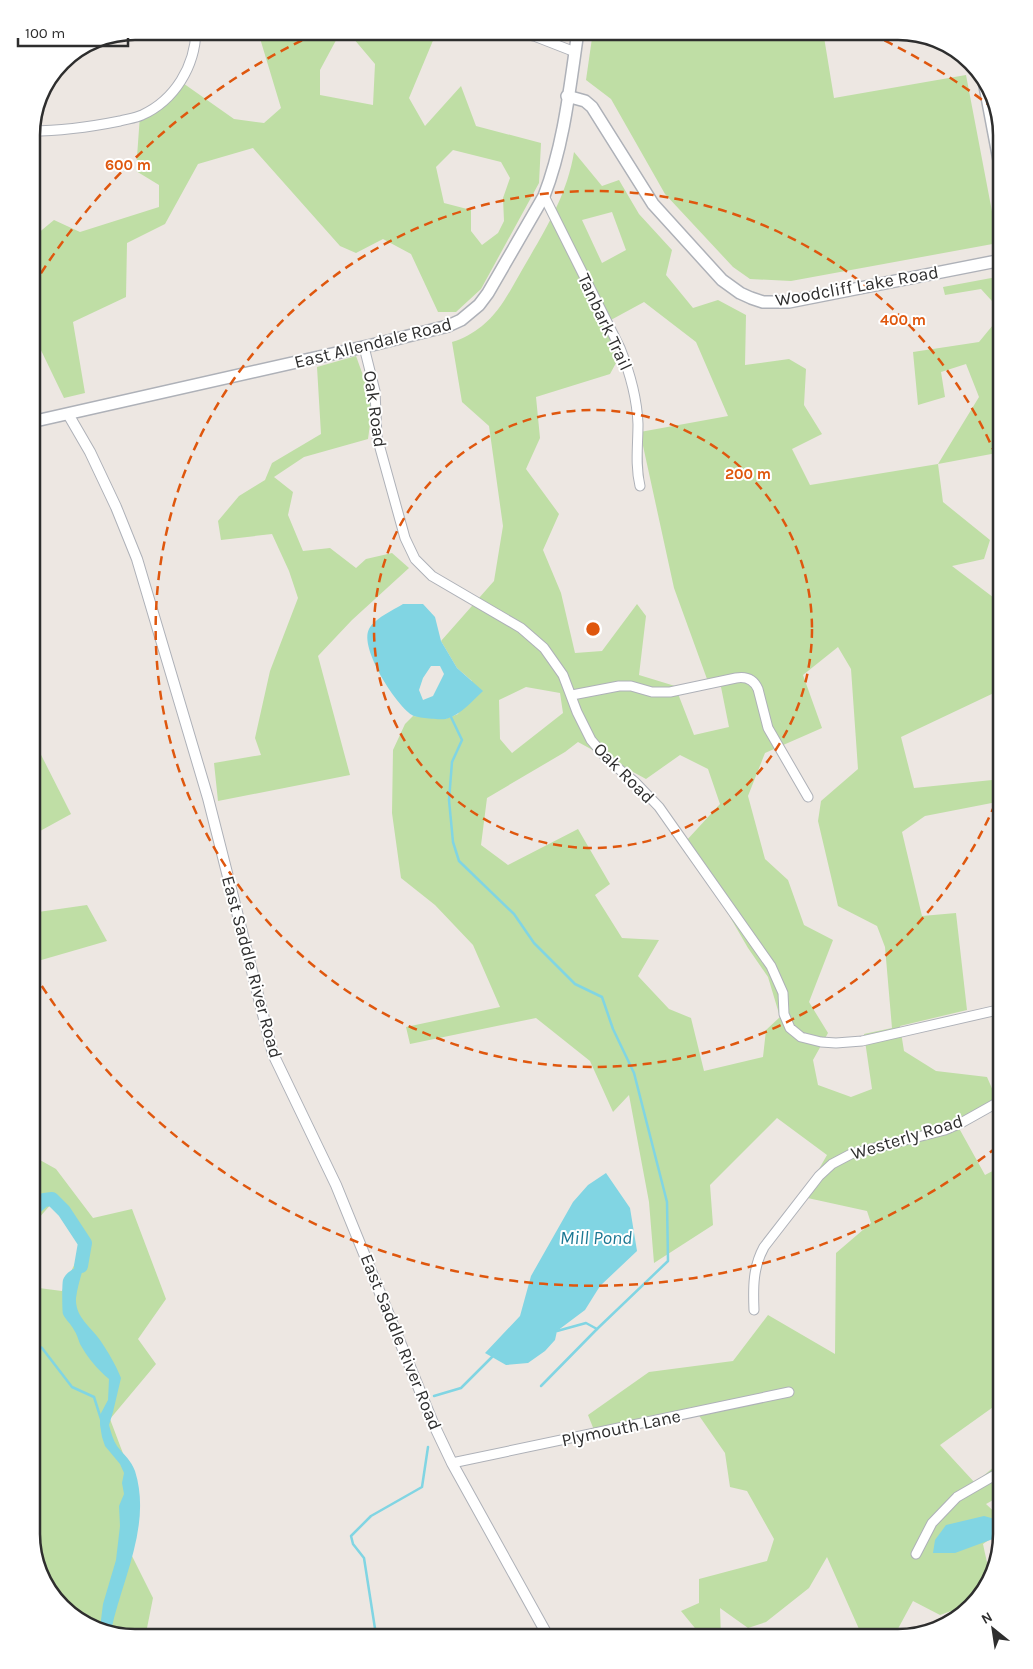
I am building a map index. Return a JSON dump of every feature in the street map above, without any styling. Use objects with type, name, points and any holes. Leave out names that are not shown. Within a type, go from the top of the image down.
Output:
[{"type":"main road","name":"East Allendale Road","points":[[40,420],[364,347],[448,326],[470,313],[488,293],[544,196],[555,165],[577,40]]},
{"type":"main road","name":"Woodcliff Lake Road","points":[[568,96],[585,101],[592,107],[642,188],[665,218],[722,280],[740,293],[751,298],[763,302],[789,302],[993,262]]},
{"type":"main road","points":[[989,109],[992,123]]},
{"type":"street","points":[[40,131],[93,126],[142,116],[167,98],[184,76],[193,52],[195,40]]},
{"type":"street","points":[[544,40],[575,52]]},
{"type":"street","name":"Tanbark Trail","points":[[544,196],[627,364],[638,422],[636,469],[640,486]]},
{"type":"street","name":"Oak Road","points":[[364,347],[376,391],[377,437],[404,538],[409,549],[419,564],[432,576],[521,628],[534,638],[554,661],[563,675],[577,712],[591,740],[610,761],[635,782],[659,807],[770,966],[783,993],[786,1022],[795,1033],[806,1039],[821,1042],[849,1043],[993,1011]]},
{"type":"street","name":"East Saddle River Road","points":[[68,414],[90,452],[116,506],[137,559],[208,798],[273,1054],[336,1185],[418,1387],[452,1463],[544,1629]]},
{"type":"street","points":[[572,695],[619,686],[631,686],[652,692],[670,692],[736,678],[746,678],[756,684],[772,736],[808,798]]},
{"type":"street","name":"Westerly Road","points":[[754,1310],[754,1275],[761,1251],[819,1176],[832,1164],[850,1154],[945,1130],[993,1105]]},
{"type":"street","name":"Plymouth Lane","points":[[452,1463],[789,1392]]},
{"type":"street","points":[[916,1554],[932,1523],[957,1496],[993,1476]]},
{"type":"green space","points":[[261,40],[336,40],[320,70],[320,95],[373,105],[375,64],[355,40],[433,40],[409,98],[425,126],[461,86],[476,126],[541,143],[539,183],[481,289],[456,312],[438,312],[411,254],[383,239],[356,253],[340,246],[253,148],[198,164],[165,224],[127,243],[126,297],[73,322],[85,393],[64,398],[40,348],[40,232],[54,220],[80,232],[159,207],[159,185],[136,171],[140,115],[180,81],[234,119],[264,123],[281,108]],"holes":[[[453,150],[501,162],[510,178],[503,198],[504,221],[498,233],[482,245],[471,231],[471,210],[444,203],[436,167]]]},
{"type":"green space","points":[[592,40],[824,40],[834,98],[966,75],[993,217],[993,244],[791,281],[750,279],[733,267],[665,194],[611,99],[586,80]]},
{"type":"green space","points":[[574,152],[602,186],[619,180],[639,214],[672,250],[666,275],[693,308],[718,300],[746,315],[745,365],[789,359],[806,369],[804,405],[822,434],[792,449],[810,485],[938,464],[943,502],[990,540],[984,559],[952,566],[993,597],[993,693],[901,737],[914,788],[993,780],[993,803],[925,816],[902,832],[922,916],[956,913],[967,1010],[900,1026],[904,1051],[936,1071],[987,1077],[993,1091],[993,1102],[955,1121],[985,1175],[993,1171],[993,1407],[940,1445],[975,1483],[993,1468],[993,1500],[986,1504],[993,1511],[993,1537],[983,1544],[987,1566],[986,1570],[977,1587],[961,1605],[940,1615],[913,1601],[898,1629],[859,1629],[827,1557],[809,1588],[766,1622],[748,1628],[720,1608],[721,1629],[696,1629],[681,1611],[699,1603],[699,1579],[767,1561],[774,1539],[747,1491],[730,1487],[725,1453],[693,1407],[594,1430],[588,1415],[649,1372],[733,1361],[768,1315],[835,1354],[836,1253],[871,1223],[867,1211],[803,1197],[827,1155],[777,1118],[710,1185],[713,1225],[654,1263],[649,1202],[629,1095],[613,1112],[590,1061],[536,1018],[410,1044],[406,1027],[500,1007],[473,945],[435,905],[401,878],[392,813],[393,750],[405,724],[413,716],[445,719],[458,714],[472,681],[457,668],[441,641],[494,581],[503,526],[489,426],[462,402],[452,342],[468,336],[482,326],[505,300],[560,199],[571,168]],"holes":[[[612,212],[626,250],[602,263],[582,220]],[[644,302],[696,342],[728,416],[640,432],[674,588],[707,679],[719,677],[729,727],[694,735],[675,686],[639,675],[646,616],[637,604],[602,651],[575,653],[561,593],[543,550],[559,514],[526,469],[540,438],[536,397],[610,374],[622,352],[609,321]],[[838,647],[851,669],[858,769],[821,801],[818,821],[838,906],[877,926],[885,947],[892,1028],[864,1034],[872,1089],[851,1097],[818,1085],[813,1060],[828,1033],[809,1002],[833,940],[804,925],[788,880],[765,859],[748,796],[765,753],[822,728],[803,675]],[[526,687],[560,693],[563,713],[512,753],[500,739],[499,700]],[[578,742],[646,779],[680,755],[708,769],[720,804],[686,841],[748,948],[768,977],[780,1017],[766,1030],[763,1057],[704,1071],[691,1018],[669,1009],[638,976],[659,940],[622,938],[595,895],[610,884],[578,829],[508,865],[481,845],[487,798],[565,752]]]},
{"type":"green space","points":[[993,278],[993,302],[981,289],[945,295],[943,287]]},
{"type":"green space","points":[[993,325],[993,454],[938,464],[979,397],[966,364],[941,372],[945,397],[918,405],[913,352],[979,342]]},
{"type":"green space","points":[[356,356],[373,403],[368,439],[304,457],[274,477],[293,492],[288,515],[303,551],[330,548],[356,568],[366,559],[392,553],[409,568],[352,620],[318,656],[350,775],[218,801],[214,763],[261,755],[255,738],[270,671],[298,598],[289,571],[272,534],[221,540],[218,521],[239,496],[265,480],[272,463],[321,434],[317,367]]},
{"type":"green space","points":[[40,753],[71,814],[40,831]]},
{"type":"green space","points":[[87,905],[107,941],[40,960],[40,912]]},
{"type":"green space","points":[[40,1160],[56,1169],[93,1218],[132,1209],[166,1299],[138,1339],[156,1364],[110,1419],[130,1472],[129,1550],[153,1598],[147,1629],[117,1627],[105,1624],[82,1613],[56,1587],[45,1564],[42,1552],[40,1540],[40,1288],[62,1291],[83,1246],[52,1203],[40,1217]]},
{"type":"water","points":[[403,604],[423,604],[435,617],[441,641],[457,668],[483,691],[457,714],[446,719],[418,717],[405,709],[381,675],[369,649],[367,638],[371,625]],"holes":[[[431,666],[440,666],[444,674],[433,696],[423,700],[419,690],[423,678]]]},
{"type":"water","name":"Mill Pond","points":[[606,1173],[630,1208],[637,1251],[600,1286],[585,1310],[557,1331],[555,1340],[545,1351],[528,1363],[506,1365],[485,1353],[520,1316],[531,1276],[573,1202],[588,1185]]},
{"type":"water","points":[[87,1249],[77,1292],[76,1305],[84,1321],[103,1345],[121,1378],[109,1425],[117,1446],[135,1471],[139,1491],[138,1532],[112,1626],[101,1622],[103,1604],[116,1560],[120,1526],[119,1506],[124,1494],[122,1483],[124,1473],[120,1464],[105,1446],[100,1425],[100,1415],[108,1400],[109,1379],[86,1354],[63,1312],[63,1280],[69,1272],[79,1265],[81,1256],[79,1250]]},
{"type":"water","points":[[984,1516],[993,1518],[993,1539],[955,1553],[933,1553],[935,1540],[946,1525]]},
{"type":"waterway","points":[[451,717],[462,740],[452,762],[449,800],[453,842],[459,861],[514,914],[534,943],[575,984],[602,997],[613,1029],[634,1073],[667,1202],[668,1261],[597,1329],[586,1323],[557,1331]]},
{"type":"waterway","points":[[40,1203],[44,1200],[52,1199],[64,1211],[85,1243],[81,1266]]},
{"type":"waterway","points":[[541,1386],[597,1329]]},
{"type":"waterway","points":[[40,1347],[72,1387],[94,1397],[101,1419]]},
{"type":"waterway","points":[[434,1396],[461,1388],[492,1357]]},
{"type":"waterway","points":[[375,1629],[364,1558],[353,1544],[351,1536],[371,1516],[422,1487],[428,1447]]}]
